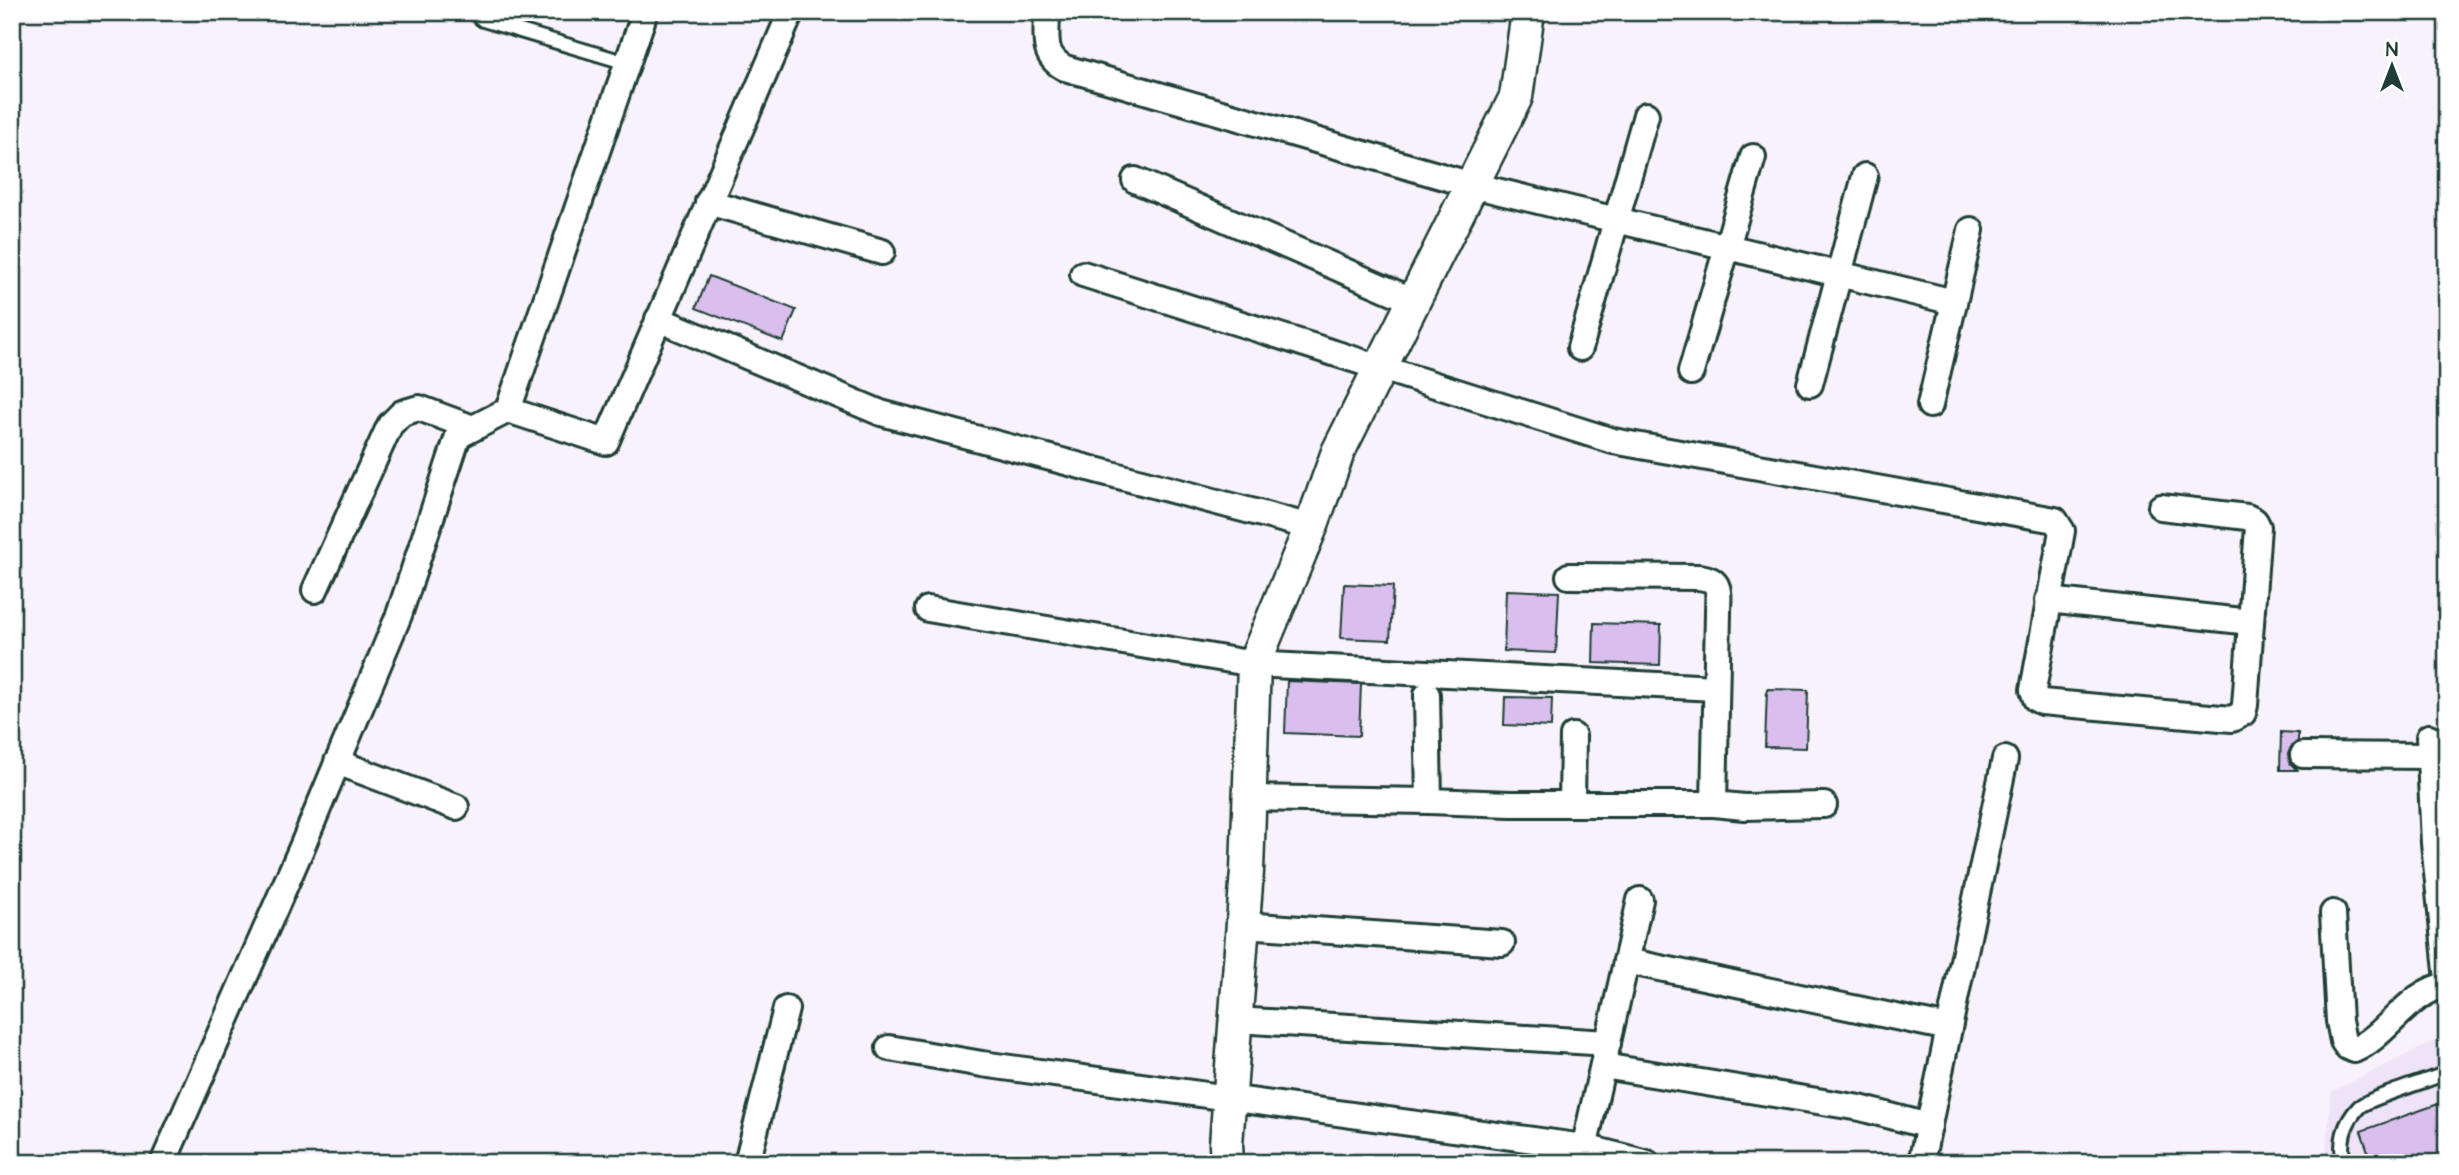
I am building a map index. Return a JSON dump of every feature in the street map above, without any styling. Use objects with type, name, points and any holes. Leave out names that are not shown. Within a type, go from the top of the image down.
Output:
[{"type":"street","points":[[163,1163],[399,615],[458,436],[508,410],[645,12]]},
{"type":"street","points":[[508,410],[606,442],[791,12]]},
{"type":"street","points":[[1046,12],[1048,55],[1054,63],[1065,68],[1472,185],[1954,302]]},
{"type":"street","points":[[1227,1163],[1243,925],[1254,664],[1311,527],[1338,452],[1516,97],[1528,12]]},
{"type":"street","points":[[1580,348],[1646,115]]},
{"type":"street","points":[[1691,372],[1753,157]]},
{"type":"street","points":[[1810,384],[1865,176]]},
{"type":"street","points":[[1135,180],[1414,301]]},
{"type":"street","points":[[708,202],[882,252]]},
{"type":"street","points":[[1930,405],[1971,230]]},
{"type":"street","points":[[1083,274],[1613,440],[2055,520],[2062,531],[2033,690],[2036,699],[2054,703],[2232,719],[2243,713],[2245,705],[2258,527],[2255,521],[2247,517],[2161,507]]},
{"type":"street","points":[[658,320],[881,413],[1311,527]]},
{"type":"street","points":[[315,590],[390,425],[402,413],[419,408],[473,428]]},
{"type":"street","points":[[1569,576],[1698,577],[1709,578],[1715,582],[1718,588],[1718,613],[1714,804]]},
{"type":"street","points":[[2048,600],[2251,622]]},
{"type":"street","points":[[928,609],[1254,664],[1715,688]]},
{"type":"street","points":[[1427,695],[1429,801]]},
{"type":"street","points":[[1572,804],[1573,736]]},
{"type":"street","points":[[2303,755],[2430,747],[2434,843],[2447,971]]},
{"type":"street","points":[[1921,1163],[2005,759]]},
{"type":"street","points":[[337,762],[456,807]]},
{"type":"street","points":[[1249,798],[1511,804],[1714,804],[1744,807],[1824,805]]},
{"type":"street","points":[[1582,1155],[1640,900]]},
{"type":"street","points":[[2333,913],[2339,1021],[2347,1047],[2354,1050],[2368,1044],[2417,999],[2438,986],[2447,985]]},
{"type":"street","points":[[1243,925],[1502,943]]},
{"type":"street","points":[[1626,961],[1949,1028]]},
{"type":"street","points":[[747,1163],[786,1009]]},
{"type":"street","points":[[1236,1020],[1605,1055],[1860,1108],[1929,1126]]},
{"type":"street","points":[[889,1048],[1647,1163]]},
{"type":"lane","points":[[473,12],[483,20],[627,63]]},
{"type":"lane","points":[[2344,1163],[2341,1150],[2344,1128],[2361,1105],[2447,1073]]},
{"type":"shaded area","points":[[2447,1035],[2447,1163],[2325,1163],[2331,1092]]},
{"type":"building","points":[[709,276],[796,310],[783,342],[696,308]]},
{"type":"building","points":[[1344,584],[1393,586],[1390,640],[1341,638]]},
{"type":"building","points":[[1506,590],[1559,592],[1556,653],[1504,651]]},
{"type":"building","points":[[1594,623],[1661,625],[1660,665],[1593,663]]},
{"type":"building","points":[[1287,681],[1361,684],[1359,736],[1285,733]]},
{"type":"building","points":[[1767,689],[1808,690],[1806,748],[1765,747]]},
{"type":"building","points":[[1505,697],[1552,698],[1551,727],[1504,725]]},
{"type":"building","points":[[2281,732],[2298,733],[2298,741],[2288,754],[2290,763],[2297,770],[2280,770]]},
{"type":"building","points":[[2447,1101],[2447,1163],[2372,1163],[2361,1131]]}]
